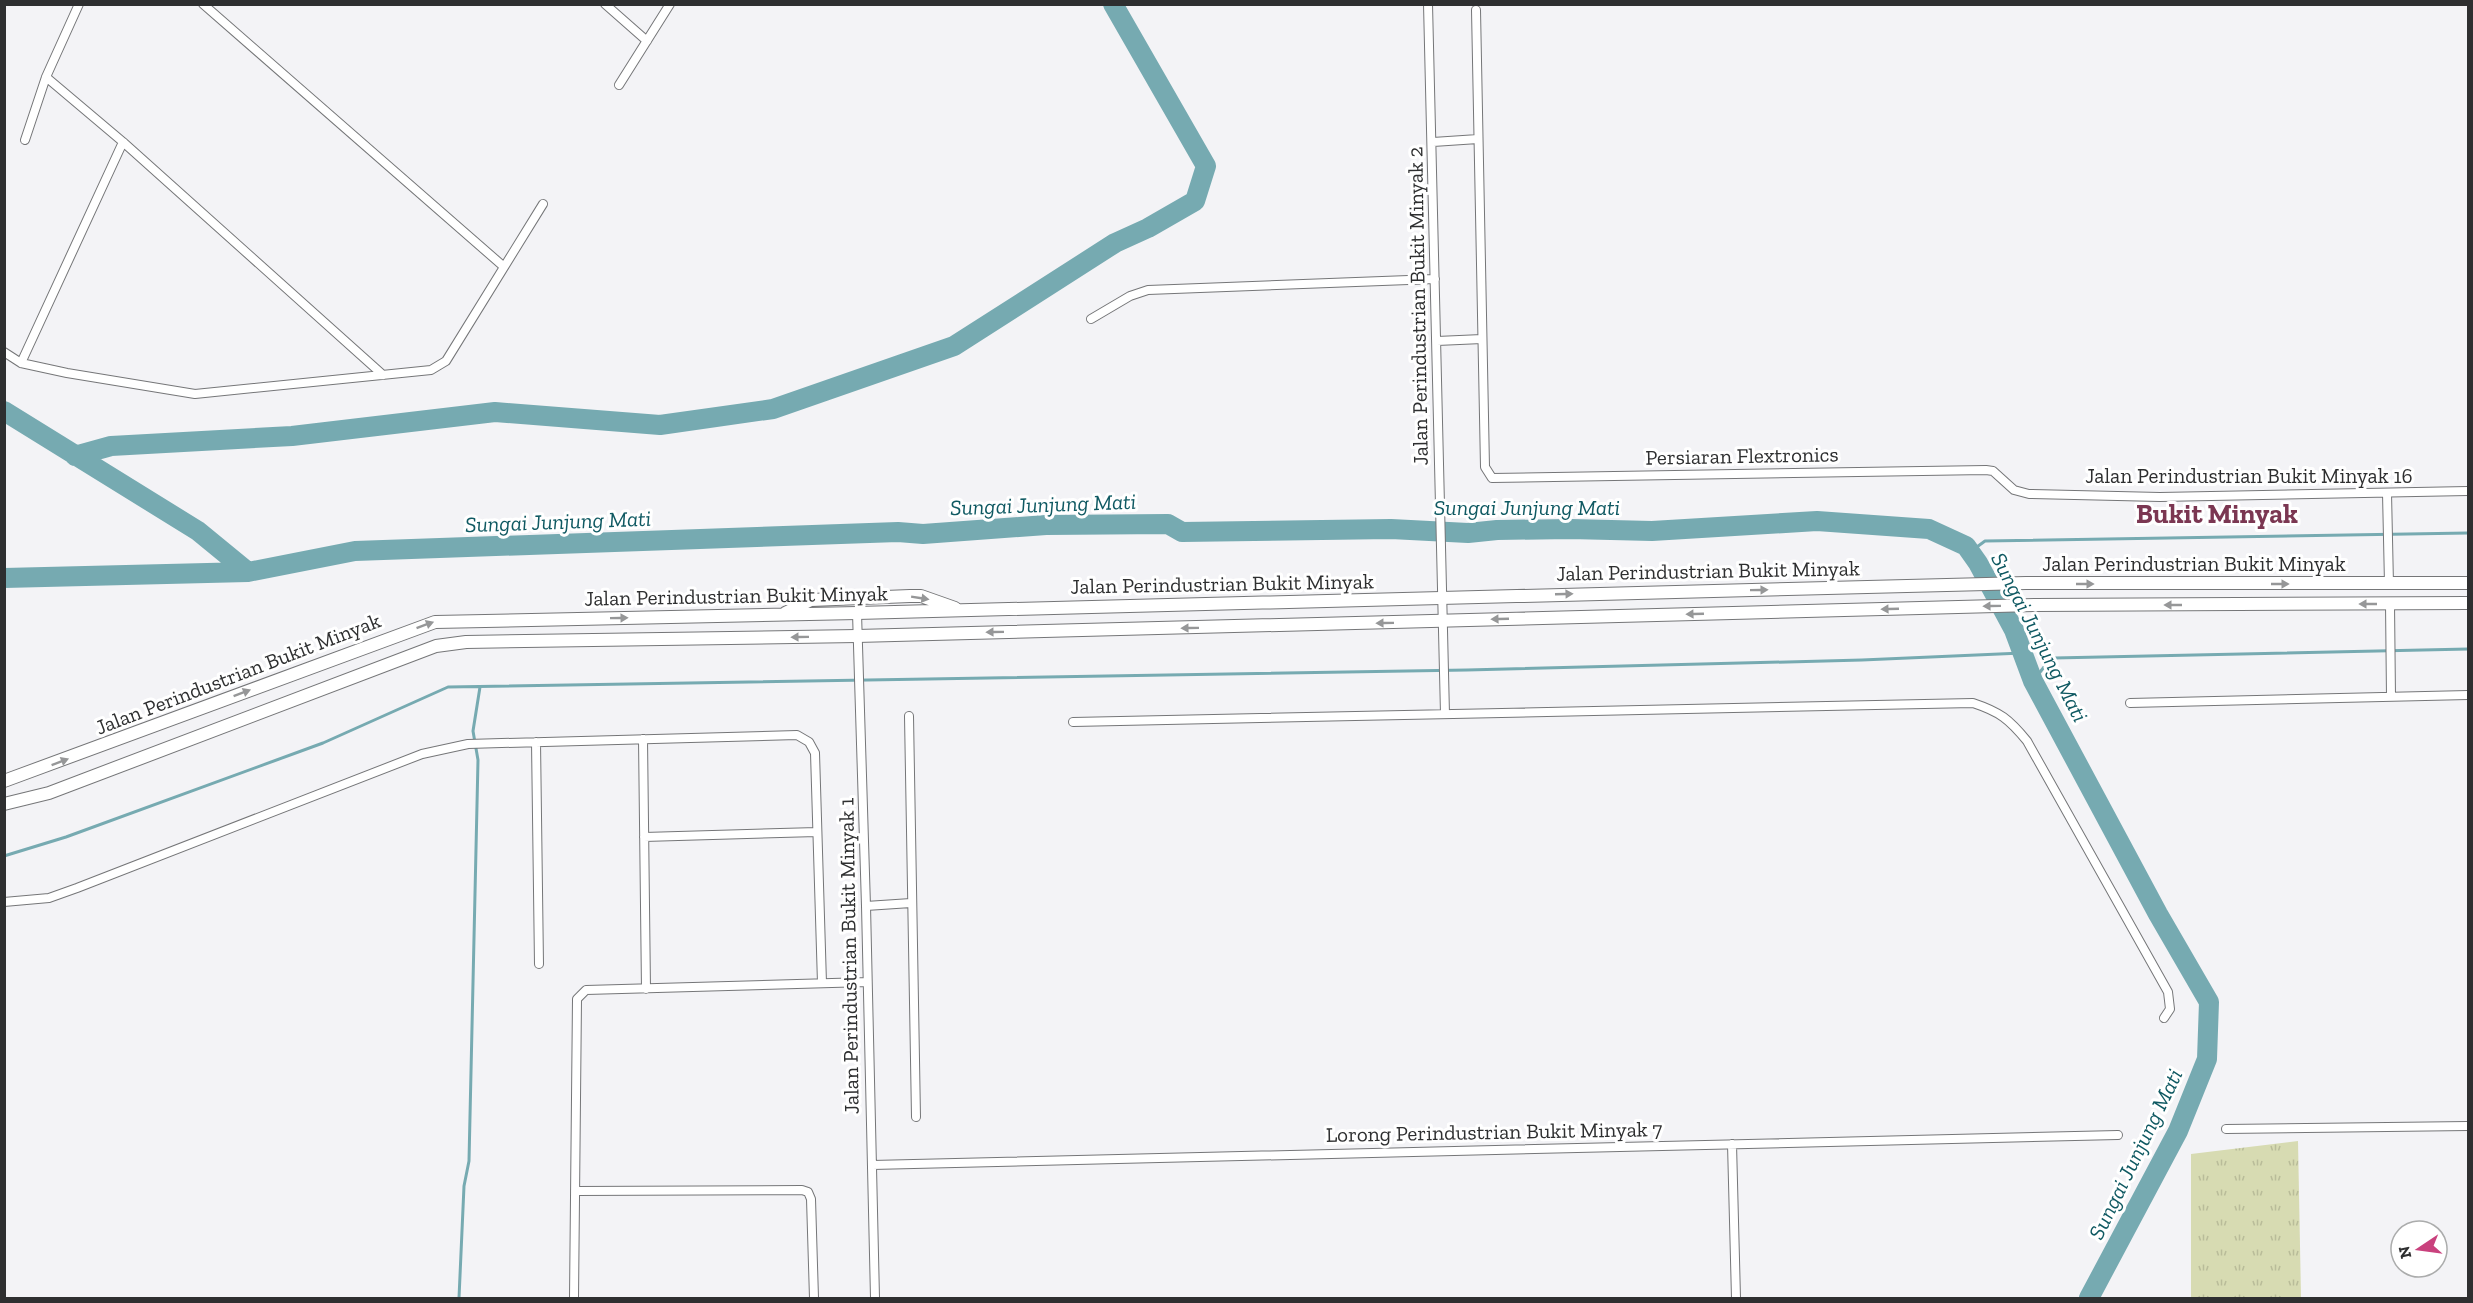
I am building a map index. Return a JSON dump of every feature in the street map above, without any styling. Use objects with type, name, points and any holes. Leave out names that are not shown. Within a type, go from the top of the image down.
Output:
[{"type":"main road","name":"Jalan Perindustrian Bukit Minyak","points":[[4,781],[435,622],[856,614],[1941,585],[2469,583]]},
{"type":"main road","points":[[781,615],[811,600],[910,596],[921,596],[962,611]]},
{"type":"main road","name":"Jalan Perindustrian Bukit Minyak","points":[[4,804],[49,793],[436,646],[466,642],[857,636],[2035,605],[2469,603]]},
{"type":"street","points":[[25,140],[46,77],[79,4]]},
{"type":"street","points":[[203,4],[503,266]]},
{"type":"street","points":[[605,4],[647,41]]},
{"type":"street","points":[[618,85],[670,4]]},
{"type":"street","name":"Jalan Perindustrian Bukit Minyak 2","points":[[1428,4],[1445,714]]},
{"type":"street","points":[[1437,341],[1482,339],[1476,9]]},
{"type":"street","points":[[46,77],[123,142],[383,375]]},
{"type":"street","points":[[1432,142],[1478,140]]},
{"type":"street","points":[[21,363],[123,142]]},
{"type":"street","points":[[4,352],[21,363],[195,394],[431,370],[446,361],[543,204]]},
{"type":"street","points":[[1091,319],[1130,296],[1149,290],[1435,279]]},
{"type":"street","name":"Persiaran Flextronics","points":[[1482,339],[1485,466],[1492,478],[1993,471],[2014,490],[2029,494]]},
{"type":"street","name":"Jalan Perindustrian Bukit Minyak 16","points":[[2029,494],[2160,497],[2469,491]]},
{"type":"street","points":[[2387,493],[2389,584]]},
{"type":"street","points":[[2390,604],[2391,697]]},
{"type":"street","name":"Jalan Perindustrian Bukit Minyak 1","points":[[856,614],[866,906],[875,1299]]},
{"type":"street","points":[[2130,703],[2469,695]]},
{"type":"street","points":[[1074,722],[1973,703],[1995,710],[2008,718],[2027,741],[2168,992],[2170,1009],[2163,1018]]},
{"type":"street","points":[[909,716],[916,1117]]},
{"type":"street","points":[[4,902],[48,898],[422,754],[468,744],[797,735],[809,742],[815,753],[822,983]]},
{"type":"street","points":[[644,739],[646,988]]},
{"type":"street","points":[[537,742],[539,964]]},
{"type":"street","points":[[644,837],[817,832]]},
{"type":"street","points":[[866,906],[911,903]]},
{"type":"street","points":[[574,1299],[577,999],[586,990],[867,982]]},
{"type":"street","points":[[2226,1129],[2469,1126]]},
{"type":"street","name":"Lorong Perindustrian Bukit Minyak 7","points":[[872,1165],[2118,1135]]},
{"type":"street","points":[[1732,1144],[1736,1299]]},
{"type":"street","points":[[575,1191],[802,1190],[808,1192],[811,1199],[814,1299]]},
{"type":"green space","points":[[2298,1141],[2301,1298],[2191,1298],[2191,1154]]},
{"type":"waterway","points":[[75,456],[111,446],[292,436],[495,412],[660,425],[773,409],[954,346],[1115,243],[1148,228],[1195,201],[1206,166],[1113,4]]},
{"type":"waterway","points":[[4,411],[198,531],[248,572]]},
{"type":"waterway","name":"Sungai Junjung Mati","points":[[4,578],[248,572],[355,551],[898,532],[923,534],[1046,525],[1168,524],[1182,532],[1391,529],[1468,533],[1497,530],[1570,529],[1652,531],[1817,521],[1929,529],[1966,546],[1978,563],[2014,630],[2033,681],[2158,914],[2209,1002],[2207,1059],[2178,1131],[2089,1298]]},
{"type":"waterway","points":[[1970,552],[1985,541],[2468,533]]},
{"type":"waterway","points":[[2033,681],[2054,658],[2468,649]]},
{"type":"waterway","points":[[4,856],[66,837],[323,743],[448,687],[1467,670],[1862,660],[2022,653]]},
{"type":"waterway","points":[[459,1298],[464,1186],[469,1161],[478,760],[473,731],[480,687]]},
{"type":"district","name":"Bukit Minyak","points":[[2217,514]]}]
